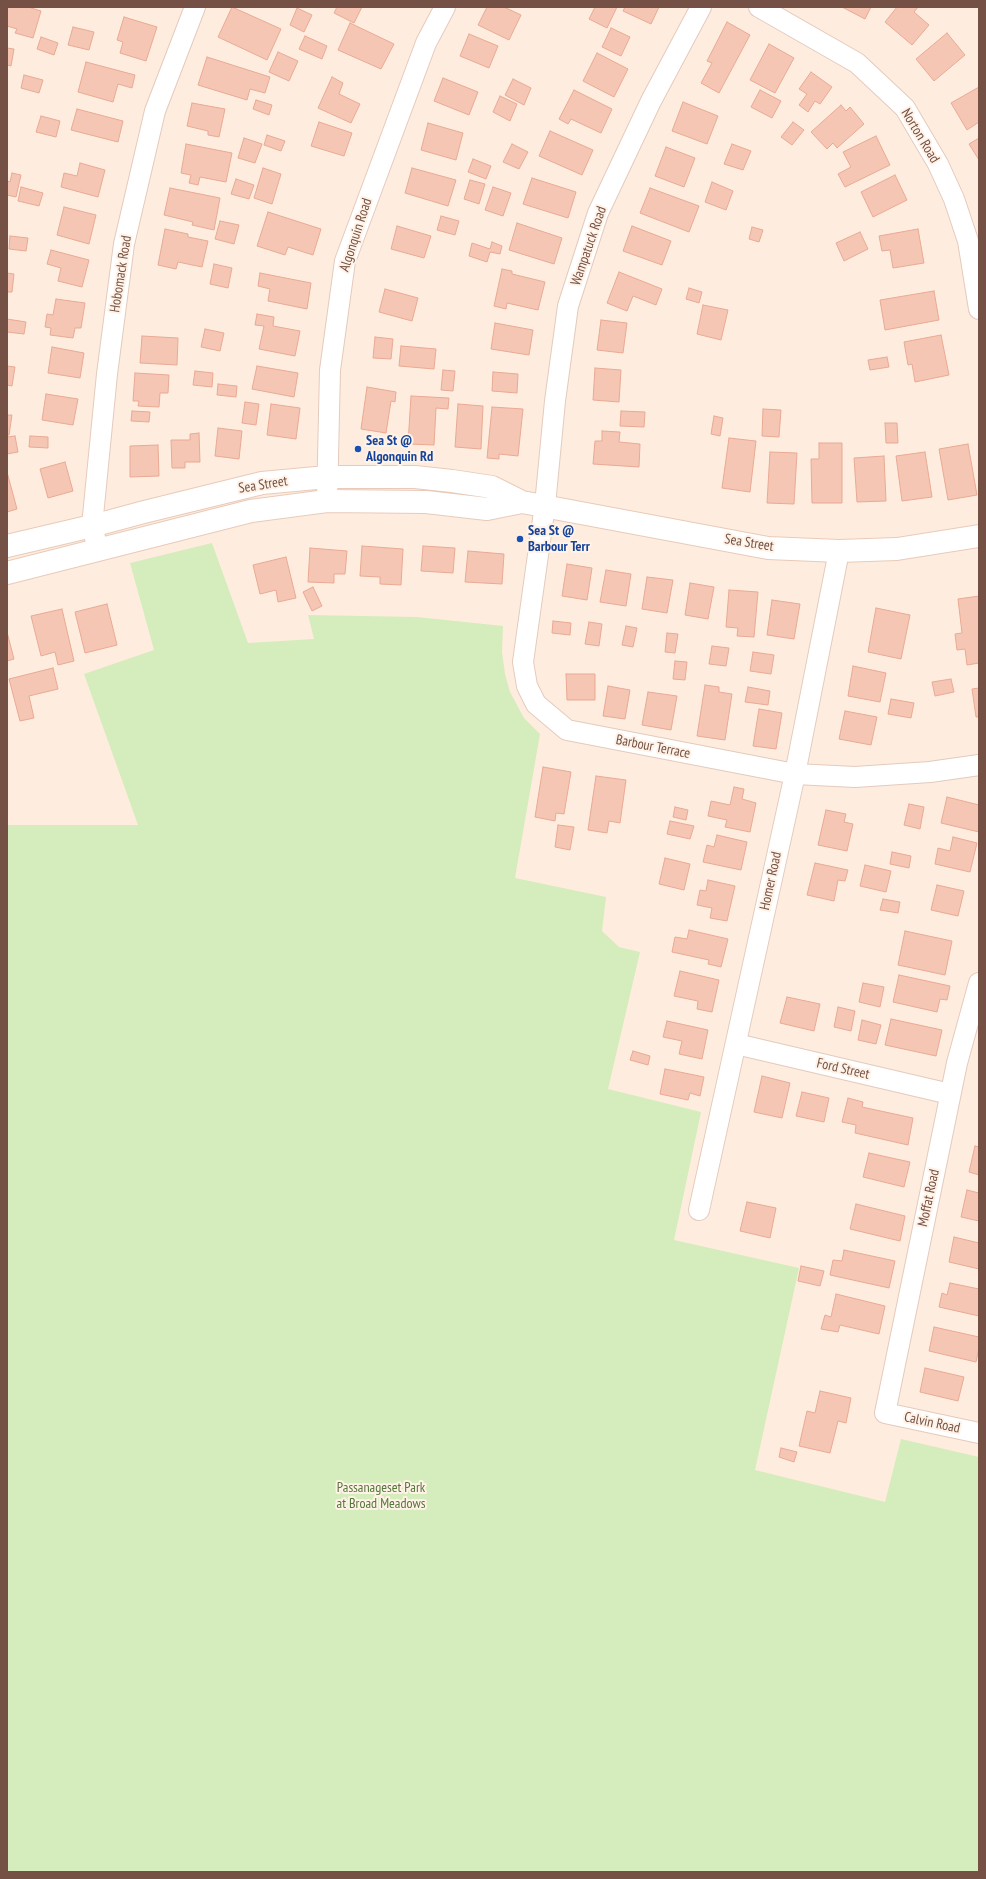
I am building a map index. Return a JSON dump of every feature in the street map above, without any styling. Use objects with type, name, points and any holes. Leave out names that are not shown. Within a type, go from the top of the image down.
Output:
[{"type":"main road","name":"Sea Street","points":[[7,546],[262,483],[327,477],[415,478],[452,481],[492,487],[522,502],[768,548],[839,551],[897,549],[979,536]]},
{"type":"main road","name":"Sea Street","points":[[7,573],[251,511],[327,501],[426,502],[487,509],[522,502]]},
{"type":"street","name":"Hobomack Road","points":[[98,550],[92,526],[107,374],[124,244],[155,111],[195,7]]},
{"type":"street","name":"Algonquin Road","points":[[327,501],[330,370],[345,261],[426,43],[445,7]]},
{"type":"street","name":"Wampatuck Road","points":[[544,505],[555,401],[568,306],[598,213],[652,101],[701,7]]},
{"type":"street","name":"Norton Road","points":[[759,7],[857,63],[905,108],[938,164],[954,199],[968,241],[979,309]]},
{"type":"street","name":"Barbour Terrace","points":[[544,505],[523,662],[527,686],[536,704],[567,730],[795,774],[855,777],[930,772],[979,765]]},
{"type":"street","name":"Homer Road","points":[[699,1210],[795,774],[839,551]]},
{"type":"street","name":"Moffat Road","points":[[885,1414],[950,1094],[979,983]]},
{"type":"street","name":"Ford Street","points":[[736,1044],[950,1094]]},
{"type":"street","name":"Calvin Road","points":[[885,1414],[979,1434]]},
{"type":"green space","name":"Passanageset Park at Broad Meadows","points":[[212,543],[248,643],[314,639],[308,615],[417,617],[503,626],[502,652],[505,674],[510,692],[524,718],[540,734],[515,878],[606,897],[602,931],[619,947],[640,952],[608,1089],[701,1112],[674,1240],[799,1268],[755,1470],[885,1502],[901,1439],[979,1457],[979,1872],[7,1872],[7,825],[138,825],[84,674],[154,650],[130,563]]},
{"type":"building","points":[[7,7],[28,7],[41,11],[33,38],[15,33],[17,29],[7,26]]},
{"type":"building","points":[[232,7],[281,29],[267,60],[218,37]]},
{"type":"building","points":[[337,7],[362,7],[354,23],[334,13]]},
{"type":"building","points":[[487,7],[504,7],[521,15],[509,40],[478,25]]},
{"type":"building","points":[[595,7],[617,7],[607,28],[589,19]]},
{"type":"building","points":[[625,7],[659,7],[651,24],[623,11]]},
{"type":"building","points":[[842,7],[871,7],[865,19]]},
{"type":"building","points":[[897,7],[918,7],[914,12],[929,25],[912,45],[885,22]]},
{"type":"building","points":[[297,8],[312,15],[304,32],[290,25]]},
{"type":"building","points":[[124,17],[157,27],[146,61],[120,53],[123,42],[117,40]]},
{"type":"building","points":[[727,22],[750,35],[719,93],[701,83],[712,63],[707,61]]},
{"type":"building","points":[[350,23],[394,44],[381,69],[338,50]]},
{"type":"building","points":[[73,27],[94,32],[89,50],[68,45]]},
{"type":"building","points":[[611,28],[630,37],[621,56],[602,47]]},
{"type":"building","points":[[947,33],[965,55],[934,81],[916,59]]},
{"type":"building","points":[[469,34],[498,46],[489,68],[460,56]]},
{"type":"building","points":[[305,36],[327,46],[322,59],[299,49]]},
{"type":"building","points":[[41,37],[58,43],[54,55],[37,49]]},
{"type":"building","points":[[769,44],[794,58],[775,93],[750,80]]},
{"type":"building","points":[[7,48],[14,49],[11,66],[7,65]]},
{"type":"building","points":[[278,52],[298,61],[289,81],[269,72]]},
{"type":"building","points":[[597,53],[628,69],[614,97],[583,81]]},
{"type":"building","points":[[207,57],[270,77],[265,93],[250,89],[247,100],[198,85]]},
{"type":"building","points":[[86,62],[135,75],[132,88],[118,84],[113,102],[78,92]]},
{"type":"building","points":[[811,72],[832,87],[820,104],[815,101],[808,112],[799,105],[807,94],[799,89]]},
{"type":"building","points":[[24,75],[43,80],[39,93],[21,88]]},
{"type":"building","points":[[332,77],[343,83],[339,94],[360,104],[351,123],[318,108]]},
{"type":"building","points":[[443,78],[478,92],[469,115],[434,101]]},
{"type":"building","points":[[513,79],[531,88],[524,105],[505,95]]},
{"type":"building","points":[[979,87],[979,122],[967,130],[951,103]]},
{"type":"building","points":[[574,90],[612,109],[601,133],[571,119],[568,124],[559,119]]},
{"type":"building","points":[[760,90],[781,101],[772,118],[751,107]]},
{"type":"building","points":[[500,96],[517,104],[510,121],[493,112]]},
{"type":"building","points":[[256,100],[272,105],[269,115],[253,109]]},
{"type":"building","points":[[683,102],[718,116],[707,144],[672,131]]},
{"type":"building","points":[[192,103],[225,109],[219,137],[208,135],[208,131],[187,126]]},
{"type":"building","points":[[841,105],[846,111],[850,107],[864,124],[837,148],[833,143],[827,149],[811,132]]},
{"type":"building","points":[[77,109],[123,121],[118,142],[71,130]]},
{"type":"building","points":[[41,116],[60,121],[56,137],[36,132]]},
{"type":"building","points":[[319,122],[352,133],[344,156],[311,146]]},
{"type":"building","points":[[793,122],[804,130],[792,145],[781,137]]},
{"type":"building","points":[[428,123],[463,133],[456,160],[421,150]]},
{"type":"building","points":[[550,131],[593,150],[582,175],[539,156]]},
{"type":"building","points":[[267,135],[285,141],[281,151],[264,145]]},
{"type":"building","points":[[876,136],[890,165],[845,187],[838,174],[851,167],[843,152]]},
{"type":"building","points":[[244,138],[262,144],[255,163],[238,158]]},
{"type":"building","points":[[979,138],[979,160],[969,144]]},
{"type":"building","points":[[186,144],[232,153],[226,182],[200,177],[198,185],[189,183],[191,175],[181,173]]},
{"type":"building","points":[[512,144],[528,152],[519,169],[503,162]]},
{"type":"building","points":[[732,144],[751,151],[743,170],[724,164]]},
{"type":"building","points":[[666,147],[695,158],[684,187],[655,176]]},
{"type":"building","points":[[473,159],[491,166],[486,179],[468,172]]},
{"type":"building","points":[[80,163],[105,170],[98,197],[61,187],[64,173],[77,176]]},
{"type":"building","points":[[263,168],[281,174],[272,204],[254,198]]},
{"type":"building","points":[[412,168],[456,180],[448,206],[405,193]]},
{"type":"building","points":[[12,173],[21,175],[16,197],[7,195],[7,181],[10,182]]},
{"type":"building","points":[[895,175],[907,200],[873,217],[861,192]]},
{"type":"building","points":[[532,178],[576,192],[568,218],[523,204]]},
{"type":"building","points":[[236,179],[254,185],[249,199],[231,194]]},
{"type":"building","points":[[470,180],[485,184],[479,204],[464,199]]},
{"type":"building","points":[[712,182],[733,191],[726,210],[705,202]]},
{"type":"building","points":[[21,187],[43,193],[39,206],[18,201]]},
{"type":"building","points":[[493,187],[511,193],[503,216],[485,210]]},
{"type":"building","points":[[170,188],[220,198],[214,230],[192,225],[193,222],[164,215]]},
{"type":"building","points":[[650,188],[699,206],[689,232],[640,213]]},
{"type":"building","points":[[64,207],[96,215],[89,244],[57,235]]},
{"type":"building","points":[[268,212],[321,229],[313,255],[288,247],[285,255],[257,246]]},
{"type":"building","points":[[441,216],[459,221],[455,235],[437,230]]},
{"type":"building","points":[[220,221],[239,225],[234,244],[215,239]]},
{"type":"building","points":[[517,223],[562,238],[554,264],[509,250]]},
{"type":"building","points":[[397,226],[431,236],[424,258],[391,249]]},
{"type":"building","points":[[632,226],[671,241],[662,265],[623,251]]},
{"type":"building","points":[[752,227],[763,230],[759,242],[749,239]]},
{"type":"building","points":[[165,229],[188,234],[188,237],[208,241],[202,267],[178,262],[176,269],[158,265]]},
{"type":"building","points":[[918,229],[924,263],[893,268],[890,250],[882,251],[879,236]]},
{"type":"building","points":[[860,232],[868,249],[844,261],[836,243]]},
{"type":"building","points":[[10,236],[28,238],[26,251],[9,249]]},
{"type":"building","points":[[492,242],[502,246],[500,254],[490,252],[487,262],[469,256],[472,243],[490,249]]},
{"type":"building","points":[[51,250],[89,260],[82,287],[58,281],[61,268],[47,264]]},
{"type":"building","points":[[214,264],[232,268],[228,288],[210,284]]},
{"type":"building","points":[[502,269],[512,271],[512,274],[545,282],[538,310],[507,303],[506,309],[494,306]]},
{"type":"building","points":[[619,272],[662,289],[656,305],[633,296],[627,311],[607,303]]},
{"type":"building","points":[[7,273],[14,274],[12,292],[7,292]]},
{"type":"building","points":[[260,273],[311,283],[307,309],[268,301],[270,289],[258,286]]},
{"type":"building","points":[[689,288],[702,292],[699,303],[686,299]]},
{"type":"building","points":[[385,289],[418,298],[412,321],[379,312]]},
{"type":"building","points":[[934,291],[939,320],[885,330],[880,300]]},
{"type":"building","points":[[56,299],[85,303],[81,328],[75,328],[73,338],[50,335],[51,328],[45,327],[47,314],[53,315]]},
{"type":"building","points":[[703,305],[728,310],[721,340],[697,334]]},
{"type":"building","points":[[257,314],[274,317],[273,326],[300,331],[295,356],[259,349],[264,326],[255,325]]},
{"type":"building","points":[[7,319],[26,322],[24,334],[7,332]]},
{"type":"building","points":[[601,320],[627,323],[623,353],[597,350]]},
{"type":"building","points":[[495,323],[533,330],[529,355],[491,349]]},
{"type":"building","points":[[205,329],[224,333],[220,351],[201,347]]},
{"type":"building","points":[[941,335],[949,375],[915,382],[912,364],[908,365],[904,342]]},
{"type":"building","points":[[142,336],[178,338],[177,365],[140,363]]},
{"type":"building","points":[[375,337],[393,339],[391,359],[373,358]]},
{"type":"building","points":[[401,346],[436,349],[434,369],[399,366]]},
{"type":"building","points":[[52,347],[84,353],[80,378],[48,373]]},
{"type":"building","points":[[887,357],[889,367],[870,370],[868,360]]},
{"type":"building","points":[[7,366],[15,367],[12,386],[7,385]]},
{"type":"building","points":[[257,366],[298,373],[294,397],[252,389]]},
{"type":"building","points":[[595,368],[621,370],[619,402],[593,400]]},
{"type":"building","points":[[443,370],[455,371],[453,391],[441,390]]},
{"type":"building","points":[[195,371],[213,373],[212,387],[193,385]]},
{"type":"building","points":[[493,372],[518,374],[517,393],[492,391]]},
{"type":"building","points":[[135,373],[169,375],[168,393],[160,393],[159,407],[138,406],[139,401],[133,401]]},
{"type":"building","points":[[218,384],[237,386],[236,397],[217,395]]},
{"type":"building","points":[[367,387],[396,392],[395,402],[391,401],[386,433],[361,429]]},
{"type":"building","points":[[46,394],[78,399],[73,425],[42,420]]},
{"type":"building","points":[[411,396],[449,398],[448,409],[436,408],[434,445],[408,444]]},
{"type":"building","points":[[245,402],[259,404],[256,425],[242,423]]},
{"type":"building","points":[[271,404],[300,408],[296,439],[267,435]]},
{"type":"building","points":[[458,404],[483,406],[481,449],[455,447]]},
{"type":"building","points":[[492,407],[523,409],[518,456],[499,454],[499,459],[487,458]]},
{"type":"building","points":[[763,409],[781,410],[779,437],[762,436]]},
{"type":"building","points":[[132,411],[150,412],[149,422],[131,421]]},
{"type":"building","points":[[621,411],[645,412],[644,427],[620,426]]},
{"type":"building","points":[[7,415],[12,415],[9,435],[7,435]]},
{"type":"building","points":[[714,416],[723,418],[720,436],[711,434]]},
{"type":"building","points":[[885,423],[897,423],[898,443],[886,443]]},
{"type":"building","points":[[218,428],[242,431],[239,459],[215,456]]},
{"type":"building","points":[[602,431],[620,432],[619,442],[640,444],[639,467],[593,464],[595,441],[602,441]]},
{"type":"building","points":[[199,433],[200,462],[185,462],[185,468],[172,468],[171,440],[190,440],[190,434]]},
{"type":"building","points":[[15,436],[18,452],[7,454],[7,437]]},
{"type":"building","points":[[30,436],[48,437],[48,448],[29,447]]},
{"type":"building","points":[[729,438],[756,441],[750,492],[722,488]]},
{"type":"building","points":[[819,443],[842,443],[842,503],[812,503],[811,459],[819,459]]},
{"type":"building","points":[[968,444],[977,495],[948,500],[939,449]]},
{"type":"building","points":[[158,445],[159,476],[130,477],[130,446]]},
{"type":"building","points":[[770,452],[797,453],[794,504],[767,503]]},
{"type":"building","points":[[925,452],[932,497],[902,501],[896,456]]},
{"type":"building","points":[[884,456],[886,501],[857,502],[854,458]]},
{"type":"building","points":[[65,462],[73,491],[48,498],[40,469]]},
{"type":"building","points":[[7,472],[17,509],[7,512]]},
{"type":"building","points":[[362,546],[403,549],[401,585],[380,584],[380,577],[360,576]]},
{"type":"building","points":[[423,546],[455,548],[453,573],[421,571]]},
{"type":"building","points":[[310,548],[347,551],[345,574],[334,574],[334,583],[308,582]]},
{"type":"building","points":[[468,551],[504,554],[502,584],[465,582]]},
{"type":"building","points":[[286,557],[296,598],[278,602],[276,590],[260,594],[253,565]]},
{"type":"building","points":[[567,564],[592,568],[587,600],[562,596]]},
{"type":"building","points":[[606,570],[631,574],[626,606],[600,602]]},
{"type":"building","points":[[647,577],[673,580],[667,613],[642,609]]},
{"type":"building","points":[[690,583],[714,587],[708,619],[685,615]]},
{"type":"building","points":[[313,587],[322,606],[312,611],[303,592]]},
{"type":"building","points":[[729,590],[758,592],[754,637],[737,636],[738,628],[726,627]]},
{"type":"building","points":[[979,596],[979,663],[967,665],[965,649],[957,650],[955,634],[962,633],[958,599]]},
{"type":"building","points":[[772,600],[800,604],[794,639],[767,635]]},
{"type":"building","points":[[107,604],[117,645],[85,653],[75,612]]},
{"type":"building","points":[[876,608],[910,615],[901,659],[868,652]]},
{"type":"building","points":[[62,609],[74,661],[58,665],[55,652],[41,656],[31,616]]},
{"type":"building","points":[[553,621],[571,623],[570,635],[552,633]]},
{"type":"building","points":[[589,622],[602,624],[599,646],[585,644]]},
{"type":"building","points":[[626,626],[637,628],[633,647],[622,645]]},
{"type":"building","points":[[7,632],[14,659],[7,661]]},
{"type":"building","points":[[667,633],[678,634],[675,653],[665,652]]},
{"type":"building","points":[[712,646],[729,648],[726,666],[709,664]]},
{"type":"building","points":[[753,652],[774,655],[771,674],[750,671]]},
{"type":"building","points":[[675,661],[687,662],[685,680],[673,679]]},
{"type":"building","points":[[853,666],[886,673],[880,702],[848,696]]},
{"type":"building","points":[[53,668],[58,689],[29,696],[34,718],[20,721],[9,679]]},
{"type":"building","points":[[566,674],[595,674],[595,700],[567,700]]},
{"type":"building","points":[[951,679],[954,692],[935,696],[932,682]]},
{"type":"building","points":[[705,685],[719,687],[719,692],[732,694],[725,740],[697,736]]},
{"type":"building","points":[[608,686],[630,690],[625,719],[603,716]]},
{"type":"building","points":[[748,687],[770,691],[768,705],[745,702]]},
{"type":"building","points":[[979,688],[979,717],[976,717],[972,689]]},
{"type":"building","points":[[648,692],[677,696],[671,730],[642,725]]},
{"type":"building","points":[[891,699],[914,703],[911,718],[888,714]]},
{"type":"building","points":[[759,709],[782,713],[776,749],[753,746]]},
{"type":"building","points":[[845,711],[877,717],[871,745],[839,739]]},
{"type":"building","points":[[543,767],[571,772],[564,814],[556,813],[555,821],[535,817]]},
{"type":"building","points":[[596,776],[626,780],[620,823],[609,821],[607,833],[588,830]]},
{"type":"building","points":[[734,787],[744,789],[742,799],[756,803],[750,832],[725,827],[727,820],[708,816],[711,801],[730,805]]},
{"type":"building","points":[[947,797],[979,805],[979,832],[941,823]]},
{"type":"building","points":[[909,804],[924,807],[920,829],[904,825]]},
{"type":"building","points":[[675,807],[688,810],[686,820],[673,817]]},
{"type":"building","points":[[826,810],[846,814],[844,822],[853,824],[847,851],[818,845]]},
{"type":"building","points":[[670,821],[694,826],[690,839],[667,834]]},
{"type":"building","points":[[558,825],[574,827],[570,850],[555,847]]},
{"type":"building","points":[[717,835],[747,842],[741,870],[703,862],[707,845],[714,847]]},
{"type":"building","points":[[953,837],[977,843],[970,872],[935,864],[938,848],[950,851]]},
{"type":"building","points":[[892,852],[911,856],[909,868],[890,864]]},
{"type":"building","points":[[665,858],[690,864],[684,890],[659,884]]},
{"type":"building","points":[[815,863],[848,870],[845,881],[838,880],[834,901],[807,895]]},
{"type":"building","points":[[865,865],[891,871],[886,892],[860,886]]},
{"type":"building","points":[[708,880],[735,886],[727,921],[710,918],[712,908],[697,905],[700,890],[706,891]]},
{"type":"building","points":[[937,885],[964,891],[958,916],[931,910]]},
{"type":"building","points":[[883,899],[900,902],[898,913],[880,910]]},
{"type":"building","points":[[689,930],[728,939],[721,967],[708,964],[709,960],[672,952],[675,937],[687,939]]},
{"type":"building","points":[[905,931],[952,941],[945,975],[898,965]]},
{"type":"building","points":[[680,971],[719,980],[712,1012],[697,1009],[698,1001],[674,996]]},
{"type":"building","points":[[899,975],[950,986],[947,1000],[940,999],[937,1012],[893,1002]]},
{"type":"building","points":[[863,983],[884,987],[880,1007],[859,1002]]},
{"type":"building","points":[[787,997],[820,1004],[814,1031],[780,1023]]},
{"type":"building","points":[[838,1007],[855,1011],[851,1031],[834,1027]]},
{"type":"building","points":[[891,1019],[942,1030],[936,1056],[885,1045]]},
{"type":"building","points":[[862,1020],[881,1025],[876,1044],[858,1040]]},
{"type":"building","points":[[667,1021],[708,1030],[702,1059],[679,1054],[682,1041],[663,1037]]},
{"type":"building","points":[[633,1051],[650,1056],[648,1065],[630,1060]]},
{"type":"building","points":[[665,1069],[704,1077],[700,1096],[690,1093],[688,1100],[660,1094]]},
{"type":"building","points":[[762,1076],[790,1083],[782,1118],[754,1112]]},
{"type":"building","points":[[802,1092],[829,1098],[824,1122],[796,1116]]},
{"type":"building","points":[[848,1098],[863,1102],[862,1107],[913,1118],[908,1145],[855,1133],[856,1125],[842,1122]]},
{"type":"building","points":[[975,1146],[979,1147],[979,1175],[969,1172]]},
{"type":"building","points":[[869,1153],[910,1162],[904,1187],[863,1177]]},
{"type":"building","points":[[967,1190],[979,1193],[979,1221],[961,1217]]},
{"type":"building","points":[[747,1202],[776,1208],[770,1238],[740,1231]]},
{"type":"building","points":[[856,1204],[905,1216],[900,1241],[850,1229]]},
{"type":"building","points":[[954,1237],[979,1243],[979,1269],[949,1262]]},
{"type":"building","points":[[844,1250],[895,1261],[889,1288],[830,1275],[833,1260],[842,1261]]},
{"type":"building","points":[[801,1266],[824,1271],[820,1286],[798,1281]]},
{"type":"building","points":[[950,1283],[979,1289],[979,1316],[939,1307],[942,1293],[947,1295]]},
{"type":"building","points":[[836,1294],[885,1306],[879,1334],[840,1325],[838,1332],[821,1329],[825,1315],[831,1317]]},
{"type":"building","points":[[934,1327],[979,1337],[979,1348],[976,1362],[929,1351]]},
{"type":"building","points":[[925,1368],[964,1377],[958,1401],[920,1392]]},
{"type":"building","points":[[820,1391],[851,1398],[846,1423],[838,1421],[830,1453],[799,1446],[807,1411],[815,1413]]},
{"type":"building","points":[[781,1448],[797,1452],[794,1462],[779,1457]]},
{"type":"place","name":"Sea St @ Algonquin Rd","points":[[358,449]]},
{"type":"place","name":"Sea St @ Barbour Terr","points":[[520,539]]}]
